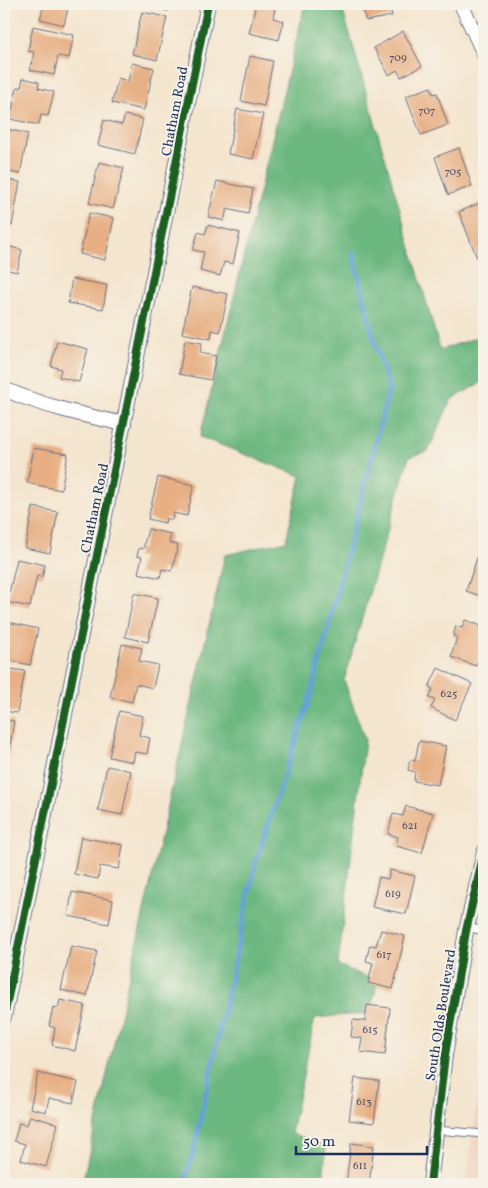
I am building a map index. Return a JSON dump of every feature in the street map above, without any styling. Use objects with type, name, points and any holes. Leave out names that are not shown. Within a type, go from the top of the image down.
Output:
[{"type":"street","name":"Chatham Road","points":[[4,1017],[208,4]]},
{"type":"street","points":[[461,4],[484,54]]},
{"type":"street","points":[[4,389],[60,409],[124,424]]},
{"type":"street","name":"South Olds Boulevard","points":[[430,1184],[445,1055],[467,927],[484,852]]},
{"type":"lane","points":[[467,927],[484,931]]},
{"type":"lane","points":[[436,1130],[484,1134]]},
{"type":"shaded area","points":[[484,1052],[484,1184],[466,1184]]},
{"type":"green space","points":[[305,4],[341,4],[440,350],[484,335],[484,381],[451,400],[428,451],[409,457],[344,680],[365,740],[338,965],[378,982],[369,1013],[315,1018],[291,1133],[326,1146],[323,1184],[82,1184],[225,555],[286,541],[301,476],[200,437]]},
{"type":"building","points":[[44,4],[69,4],[64,25],[40,19]]},
{"type":"building","points":[[137,4],[169,4],[168,11]]},
{"type":"building","points":[[256,4],[276,4],[273,18],[284,21],[279,40],[249,33]]},
{"type":"building","points":[[362,4],[389,4],[392,16],[366,21]]},
{"type":"building","points":[[142,12],[167,17],[157,60],[132,54]]},
{"type":"building","points":[[33,26],[74,35],[69,58],[58,56],[54,75],[30,70],[34,52],[28,51]]},
{"type":"building","points":[[403,31],[422,66],[401,77],[397,70],[389,75],[374,48]]},
{"type":"building","points":[[250,56],[273,61],[264,106],[241,101]]},
{"type":"building","points":[[132,63],[154,68],[144,110],[112,103],[118,78],[128,81]]},
{"type":"building","points":[[23,78],[39,82],[38,88],[54,92],[48,116],[41,115],[39,125],[10,119],[17,87],[21,88]]},
{"type":"building","points":[[431,87],[433,94],[437,93],[448,125],[421,135],[406,96]]},
{"type":"building","points":[[237,109],[263,114],[253,159],[228,154]]},
{"type":"building","points":[[125,115],[143,119],[135,154],[98,145],[104,120],[122,125]]},
{"type":"building","points":[[7,129],[28,134],[20,174],[4,171],[4,136]]},
{"type":"building","points":[[459,148],[472,186],[448,195],[435,157]]},
{"type":"building","points":[[99,162],[124,168],[113,209],[89,203]]},
{"type":"building","points":[[4,179],[20,182],[12,226],[4,225]]},
{"type":"building","points":[[217,181],[253,189],[248,214],[227,209],[224,221],[208,217]]},
{"type":"building","points":[[484,201],[484,255],[477,258],[459,212]]},
{"type":"building","points":[[89,213],[114,218],[105,260],[80,254]]},
{"type":"building","points":[[208,225],[240,233],[233,264],[224,262],[220,276],[200,271],[204,252],[193,250],[198,232],[205,234]]},
{"type":"building","points":[[4,245],[22,250],[17,272],[4,269]]},
{"type":"building","points":[[72,279],[107,285],[103,309],[68,303]]},
{"type":"building","points":[[192,287],[228,294],[220,332],[212,330],[211,339],[182,333]]},
{"type":"building","points":[[185,340],[202,343],[200,353],[216,356],[211,380],[179,374]]},
{"type":"building","points":[[57,341],[88,349],[79,382],[59,377],[61,369],[51,366]]},
{"type":"building","points":[[34,448],[68,454],[61,490],[27,483]]},
{"type":"building","points":[[158,477],[194,485],[187,516],[173,513],[172,520],[166,518],[165,523],[148,519]]},
{"type":"building","points":[[33,507],[58,512],[50,553],[25,548]]},
{"type":"building","points":[[148,529],[171,534],[169,543],[178,545],[172,571],[162,569],[160,578],[138,573],[142,557],[137,556],[139,548],[143,549]]},
{"type":"building","points":[[480,549],[484,551],[484,597],[466,591]]},
{"type":"building","points":[[17,559],[45,565],[42,577],[37,576],[30,607],[7,602]]},
{"type":"building","points":[[134,593],[158,598],[148,642],[125,637]]},
{"type":"building","points":[[465,620],[484,627],[484,642],[476,666],[451,657],[457,637],[453,636],[456,626],[462,628]]},
{"type":"building","points":[[4,621],[38,629],[30,665],[4,659]]},
{"type":"building","points":[[122,644],[142,648],[139,661],[158,665],[153,688],[136,684],[132,702],[110,697]]},
{"type":"building","points":[[4,668],[25,671],[17,713],[4,711]]},
{"type":"building","points":[[438,668],[472,684],[455,720],[431,708],[435,700],[429,698],[433,689],[429,687]]},
{"type":"building","points":[[119,711],[143,716],[139,735],[150,738],[147,754],[135,752],[133,762],[109,757]]},
{"type":"building","points":[[4,720],[14,721],[7,763],[4,762]]},
{"type":"building","points":[[419,741],[446,746],[438,785],[414,781],[415,772],[408,770],[410,760],[415,761]]},
{"type":"building","points":[[107,766],[131,771],[122,815],[98,810]]},
{"type":"building","points":[[406,806],[433,813],[422,853],[396,846],[398,837],[388,834],[393,814],[403,816]]},
{"type":"building","points":[[81,837],[123,845],[119,869],[100,866],[98,879],[74,874]]},
{"type":"building","points":[[390,870],[415,876],[406,914],[372,907],[379,877],[388,879]]},
{"type":"building","points":[[72,892],[113,900],[109,924],[68,916]]},
{"type":"building","points":[[381,930],[405,936],[393,989],[368,983],[373,963],[366,961],[370,945],[376,946]]},
{"type":"building","points":[[71,946],[97,951],[87,996],[61,990]]},
{"type":"building","points":[[60,1000],[85,1005],[75,1051],[52,1045],[55,1028],[49,1026],[53,1007],[58,1008]]},
{"type":"building","points":[[367,1005],[390,1008],[385,1055],[360,1052],[362,1038],[351,1037],[353,1020],[365,1021]]},
{"type":"building","points":[[38,1073],[78,1082],[73,1103],[49,1098],[46,1112],[30,1108]]},
{"type":"building","points":[[355,1078],[379,1081],[374,1123],[349,1120]]},
{"type":"building","points":[[30,1116],[58,1124],[46,1167],[21,1160],[25,1144],[14,1141],[19,1123],[27,1125]]},
{"type":"building","points":[[351,1143],[374,1146],[369,1184],[346,1184]]},
{"type":"waterway","points":[[184,1184],[193,1154],[256,861],[311,694],[389,389],[374,340],[353,253]]},
{"type":"cycle path","points":[[4,1017],[208,4]]},
{"type":"cycle path","points":[[430,1184],[445,1055],[466,931],[484,852]]}]
